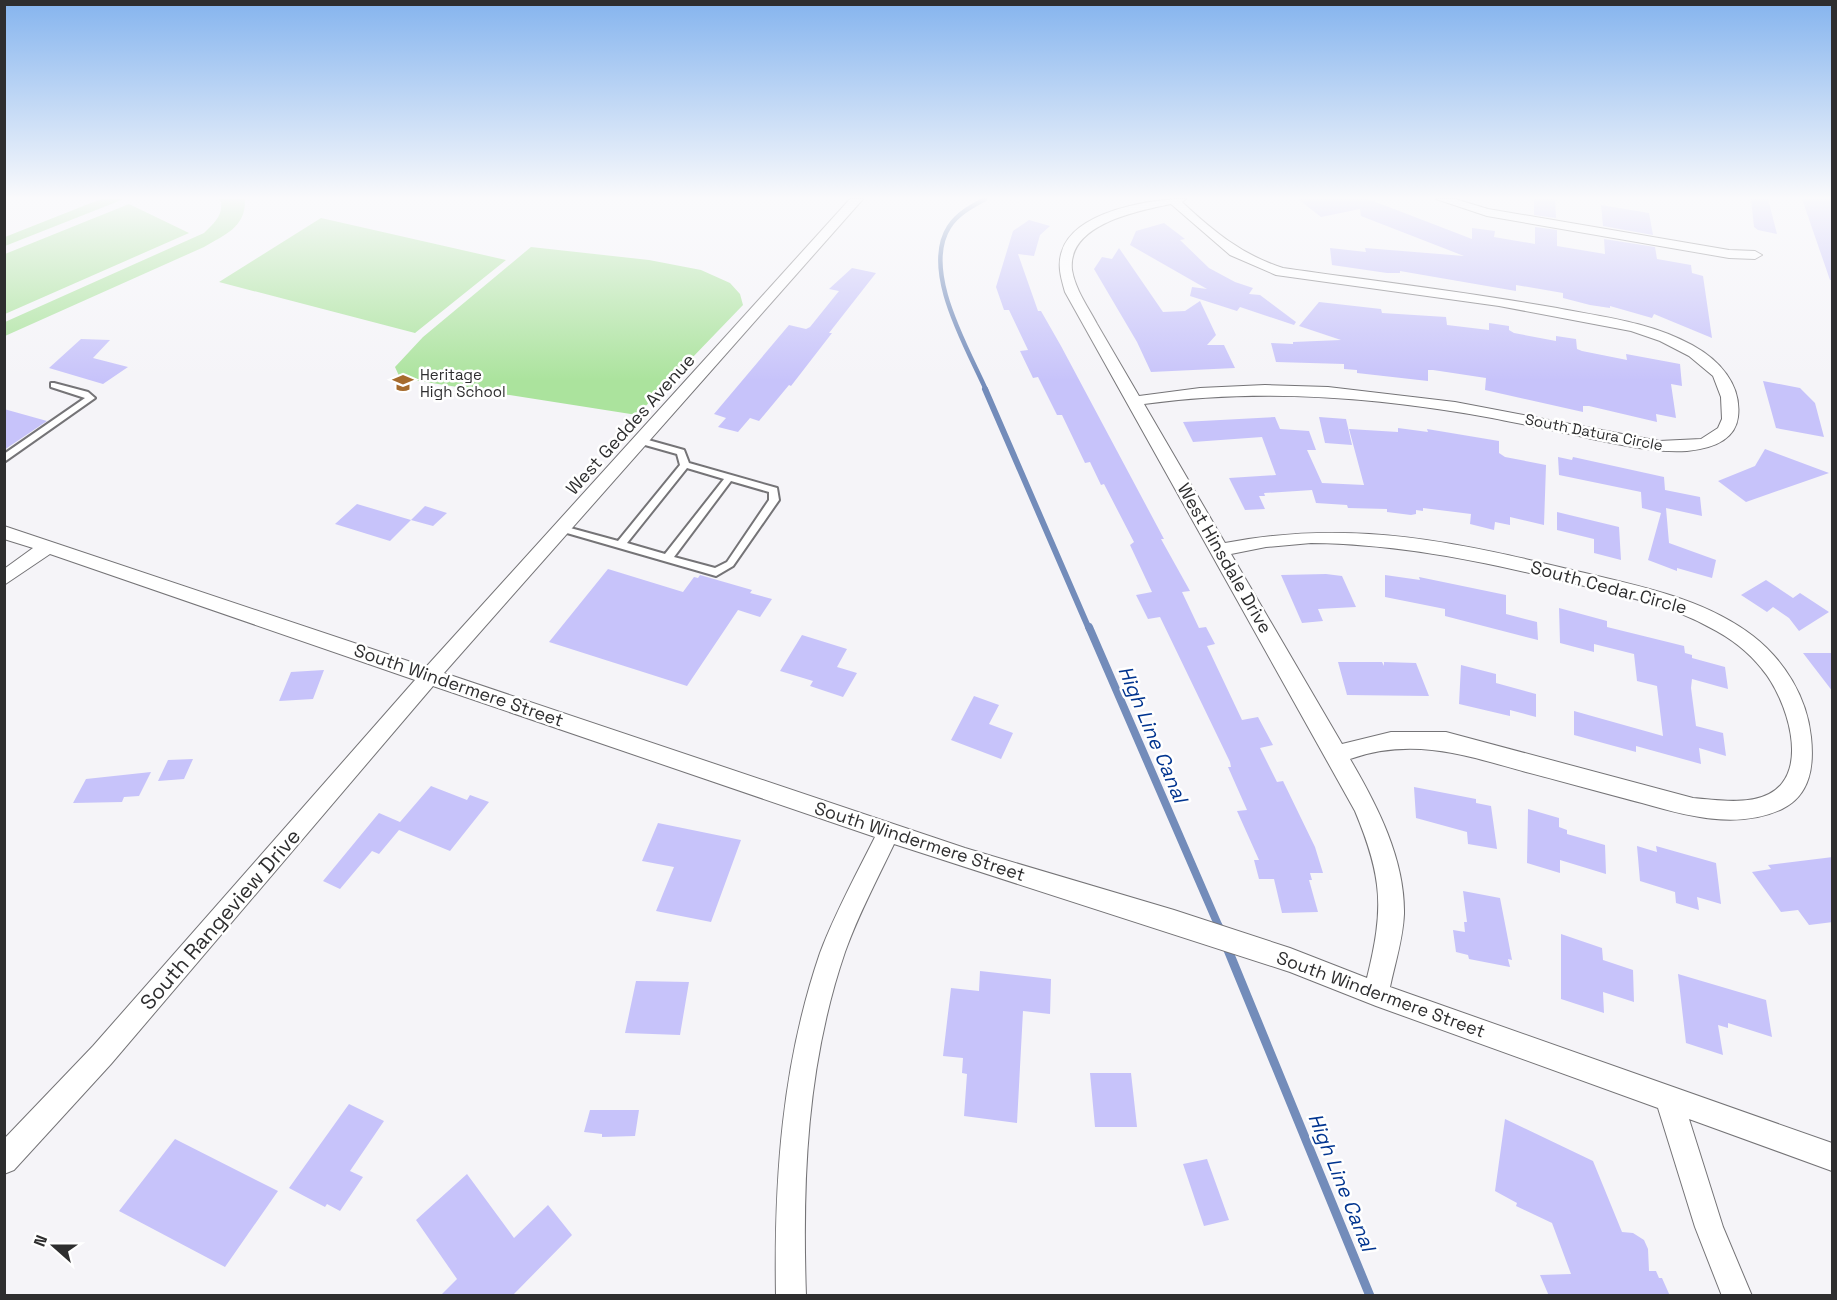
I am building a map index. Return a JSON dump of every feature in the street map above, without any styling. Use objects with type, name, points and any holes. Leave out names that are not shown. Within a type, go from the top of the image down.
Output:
[{"type":"street","name":"West Geddes Avenue","points":[[432,675],[803,260]]},
{"type":"street","name":"West Hinsdale Drive","points":[[1066,260],[1065,276],[1072,292],[1337,755],[1372,822],[1388,877],[1392,915],[1376,994]]},
{"type":"street","name":"South Datura Circle","points":[[1135,401],[1216,390],[1316,389],[1363,392],[1465,407],[1646,445],[1672,447],[1709,442],[1728,429],[1733,416],[1728,390],[1713,367],[1690,350],[1656,334],[1634,327],[1498,302],[1302,277],[1246,260]]},
{"type":"street","name":"South Windermere Street","points":[[4,532],[432,675],[965,858],[1174,921],[1290,960],[1376,994],[1833,1157]]},
{"type":"street","name":"South Cedar Circle","points":[[1220,550],[1279,539],[1379,538],[1484,554],[1674,602],[1707,616],[1734,633],[1779,673],[1796,708],[1805,754],[1799,781],[1786,795],[1768,805],[1725,811],[1693,808],[1446,741],[1420,738],[1391,739],[1359,746],[1337,755]]},
{"type":"street","points":[[4,579],[47,547]]},
{"type":"street","name":"South Rangeview Drive","points":[[4,1160],[102,1055],[432,675]]},
{"type":"street","points":[[791,1296],[790,1184],[796,1111],[810,1035],[834,951],[889,831]]},
{"type":"street","points":[[1669,1099],[1709,1227],[1737,1296]]},
{"type":"lane","points":[[4,459],[92,398],[54,385]]},
{"type":"lane","points":[[641,441],[681,452],[685,465]]},
{"type":"lane","points":[[563,529],[716,572],[730,564],[774,500],[774,490],[685,465]]},
{"type":"lane","points":[[620,545],[685,465]]},
{"type":"lane","points":[[668,558],[729,478]]},
{"type":"green space","points":[[5,260],[128,260],[5,314]]},
{"type":"green space","points":[[144,260],[176,260],[5,336],[5,322]]},
{"type":"green space","points":[[255,260],[506,260],[415,333],[219,282]]},
{"type":"green space","points":[[516,260],[646,260],[701,270],[730,283],[740,294],[743,305],[637,415],[400,378],[395,367],[423,337]]},
{"type":"building","points":[[1004,260],[1020,260],[1038,311],[1041,311],[1061,346],[1190,591],[1182,592],[1199,628],[1206,627],[1215,644],[1207,646],[1242,720],[1258,717],[1273,745],[1260,748],[1277,782],[1283,781],[1315,847],[1323,873],[1310,873],[1312,880],[1309,880],[1318,912],[1282,913],[1274,879],[1259,879],[1254,860],[1259,860],[1237,811],[1247,810],[1228,767],[1231,767],[1230,762],[1160,617],[1148,619],[1136,595],[1152,592],[1130,545],[1134,542],[1104,484],[1101,485],[1090,462],[1085,463],[1062,415],[1057,415],[1038,377],[1033,378],[1020,351],[1028,350],[1009,310],[1004,310],[996,287]]},
{"type":"building","points":[[1100,260],[1127,260],[1163,312],[1185,311],[1200,301],[1216,335],[1207,345],[1224,345],[1235,368],[1151,372],[1137,342],[1094,269]]},
{"type":"building","points":[[1156,260],[1200,260],[1209,268],[1235,282],[1253,288],[1249,294],[1260,295],[1296,322],[1294,325],[1240,307],[1237,311],[1190,296],[1192,287],[1207,289]]},
{"type":"building","points":[[1331,260],[1661,260],[1691,265],[1692,273],[1703,276],[1712,338],[1654,314],[1652,318],[1610,306],[1610,308],[1590,305],[1563,298],[1563,293],[1516,285],[1516,291],[1400,271],[1400,273],[1387,273],[1332,265]]},
{"type":"building","points":[[1823,260],[1833,260],[1833,280],[1830,280]]},
{"type":"building","points":[[852,268],[876,273],[791,386],[789,385],[759,421],[750,418],[738,432],[718,427],[726,418],[714,414],[778,338],[789,325],[806,329],[810,327],[839,291],[829,289]]},
{"type":"building","points":[[1319,302],[1381,309],[1382,313],[1446,317],[1447,325],[1489,330],[1489,323],[1509,326],[1509,330],[1514,333],[1556,341],[1556,336],[1576,339],[1577,349],[1582,351],[1627,360],[1626,354],[1680,364],[1682,386],[1671,384],[1676,418],[1656,414],[1657,422],[1589,406],[1583,406],[1583,412],[1485,390],[1486,378],[1433,370],[1428,370],[1428,381],[1357,373],[1357,370],[1344,369],[1344,364],[1276,362],[1271,343],[1293,344],[1293,342],[1341,340],[1299,326]]},
{"type":"building","points":[[81,339],[110,340],[93,358],[128,367],[103,384],[49,368]]},
{"type":"building","points":[[1763,381],[1800,388],[1815,403],[1824,437],[1776,428]]},
{"type":"building","points":[[4,409],[47,421],[4,450]]},
{"type":"building","points":[[1275,417],[1280,429],[1309,431],[1316,450],[1307,450],[1322,483],[1364,485],[1349,429],[1398,432],[1398,428],[1428,432],[1427,429],[1499,441],[1499,453],[1505,457],[1546,465],[1544,525],[1510,517],[1510,525],[1495,522],[1494,530],[1470,524],[1471,514],[1423,508],[1423,511],[1416,510],[1416,514],[1411,515],[1387,512],[1387,509],[1348,508],[1347,505],[1316,503],[1312,490],[1264,493],[1265,496],[1259,496],[1265,509],[1245,510],[1229,478],[1276,475],[1262,437],[1193,442],[1183,422]]},
{"type":"building","points":[[1319,417],[1346,419],[1352,445],[1325,443]]},
{"type":"building","points":[[1765,449],[1829,473],[1746,502],[1718,481],[1755,466]]},
{"type":"building","points":[[1558,457],[1572,460],[1573,457],[1664,477],[1665,490],[1700,497],[1702,516],[1666,508],[1669,543],[1716,560],[1712,578],[1677,568],[1677,571],[1648,560],[1661,513],[1642,508],[1641,492],[1559,475]]},
{"type":"building","points":[[357,504],[411,520],[390,541],[335,524]]},
{"type":"building","points":[[425,506],[447,513],[433,526],[411,520]]},
{"type":"building","points":[[1557,512],[1619,527],[1621,560],[1594,553],[1594,539],[1557,530]]},
{"type":"building","points":[[608,569],[683,592],[694,577],[698,578],[700,575],[752,590],[750,593],[772,599],[760,617],[738,610],[687,686],[549,642]]},
{"type":"building","points":[[1281,575],[1342,576],[1356,607],[1318,609],[1323,621],[1302,623]]},
{"type":"building","points":[[1385,575],[1420,580],[1419,577],[1506,595],[1506,614],[1537,622],[1538,640],[1445,616],[1445,609],[1385,597]]},
{"type":"building","points":[[1766,580],[1793,598],[1800,593],[1829,612],[1799,631],[1789,618],[1773,607],[1767,612],[1741,595]]},
{"type":"building","points":[[1559,608],[1607,621],[1607,627],[1684,646],[1685,653],[1692,655],[1692,658],[1725,667],[1728,689],[1692,679],[1691,688],[1696,726],[1723,733],[1726,756],[1699,748],[1701,764],[1636,746],[1636,752],[1574,735],[1574,711],[1663,736],[1657,686],[1637,681],[1634,654],[1594,644],[1594,652],[1560,643]]},
{"type":"building","points":[[802,635],[847,649],[837,667],[857,673],[843,697],[810,686],[813,681],[780,671]]},
{"type":"building","points":[[1803,653],[1833,653],[1833,692]]},
{"type":"building","points":[[1338,662],[1382,662],[1384,666],[1384,662],[1416,663],[1429,696],[1347,695]]},
{"type":"building","points":[[1461,665],[1496,674],[1496,683],[1536,694],[1536,717],[1510,710],[1510,716],[1459,704]]},
{"type":"building","points":[[324,670],[313,699],[279,701],[291,672]]},
{"type":"building","points":[[974,696],[999,705],[989,724],[1013,733],[1001,759],[951,740]]},
{"type":"building","points":[[193,759],[184,779],[158,781],[168,760]]},
{"type":"building","points":[[151,772],[139,796],[124,797],[122,802],[73,803],[86,779]]},
{"type":"building","points":[[431,786],[467,800],[470,795],[489,802],[450,851],[399,830],[379,854],[372,851],[340,889],[323,881],[379,813],[400,822]]},
{"type":"building","points":[[1414,787],[1476,799],[1476,803],[1491,806],[1497,849],[1468,844],[1467,832],[1416,818]]},
{"type":"building","points":[[1528,809],[1559,818],[1559,827],[1567,830],[1567,834],[1605,845],[1606,874],[1560,860],[1560,873],[1527,863]]},
{"type":"building","points":[[658,823],[741,840],[711,922],[656,911],[674,867],[642,861]]},
{"type":"building","points":[[1637,846],[1657,852],[1656,846],[1716,863],[1721,904],[1697,897],[1699,910],[1676,903],[1675,892],[1640,881]]},
{"type":"building","points":[[1833,857],[1833,922],[1809,925],[1798,910],[1781,912],[1752,872],[1771,869],[1768,865]]},
{"type":"building","points":[[1463,891],[1500,898],[1512,960],[1508,959],[1510,967],[1469,959],[1468,955],[1456,952],[1453,930],[1465,932],[1464,922],[1467,922]]},
{"type":"building","points":[[1561,934],[1602,948],[1603,960],[1633,970],[1634,1002],[1603,992],[1604,1013],[1561,999]]},
{"type":"building","points":[[980,971],[1051,979],[1050,1014],[1023,1011],[1017,1123],[964,1116],[967,1074],[962,1073],[963,1058],[943,1056],[951,988],[979,991]]},
{"type":"building","points":[[1678,974],[1766,1000],[1772,1037],[1728,1023],[1728,1028],[1718,1025],[1723,1055],[1686,1043]]},
{"type":"building","points":[[636,981],[689,982],[680,1035],[625,1033]]},
{"type":"building","points":[[1090,1073],[1131,1073],[1137,1127],[1095,1127]]},
{"type":"building","points":[[349,1104],[384,1121],[350,1171],[363,1177],[340,1211],[327,1204],[325,1207],[289,1188]]},
{"type":"building","points":[[590,1110],[639,1110],[635,1136],[602,1137],[602,1134],[584,1132]]},
{"type":"building","points":[[1505,1119],[1593,1161],[1622,1232],[1633,1233],[1644,1240],[1648,1249],[1649,1271],[1656,1271],[1659,1278],[1662,1278],[1670,1296],[1549,1296],[1540,1275],[1571,1274],[1552,1223],[1516,1206],[1517,1203],[1495,1191]]},
{"type":"building","points":[[175,1139],[278,1191],[225,1267],[119,1211]]},
{"type":"building","points":[[1207,1159],[1229,1220],[1204,1226],[1183,1164]]},
{"type":"building","points":[[467,1174],[514,1238],[548,1205],[572,1235],[512,1296],[440,1296],[457,1279],[416,1220]]},
{"type":"waterway","name":"High Line Canal","points":[[941,260],[950,310],[986,390]]},
{"type":"waterway","name":"High Line Canal","points":[[985,389],[1089,629]]},
{"type":"waterway","name":"High Line Canal","points":[[1089,627],[1219,927]]},
{"type":"waterway","name":"High Line Canal","points":[[1218,926],[1221,932]]},
{"type":"waterway","name":"High Line Canal","points":[[1226,945],[1370,1296]]},
{"type":"place","name":"Heritage High School","points":[[403,383]]}]
